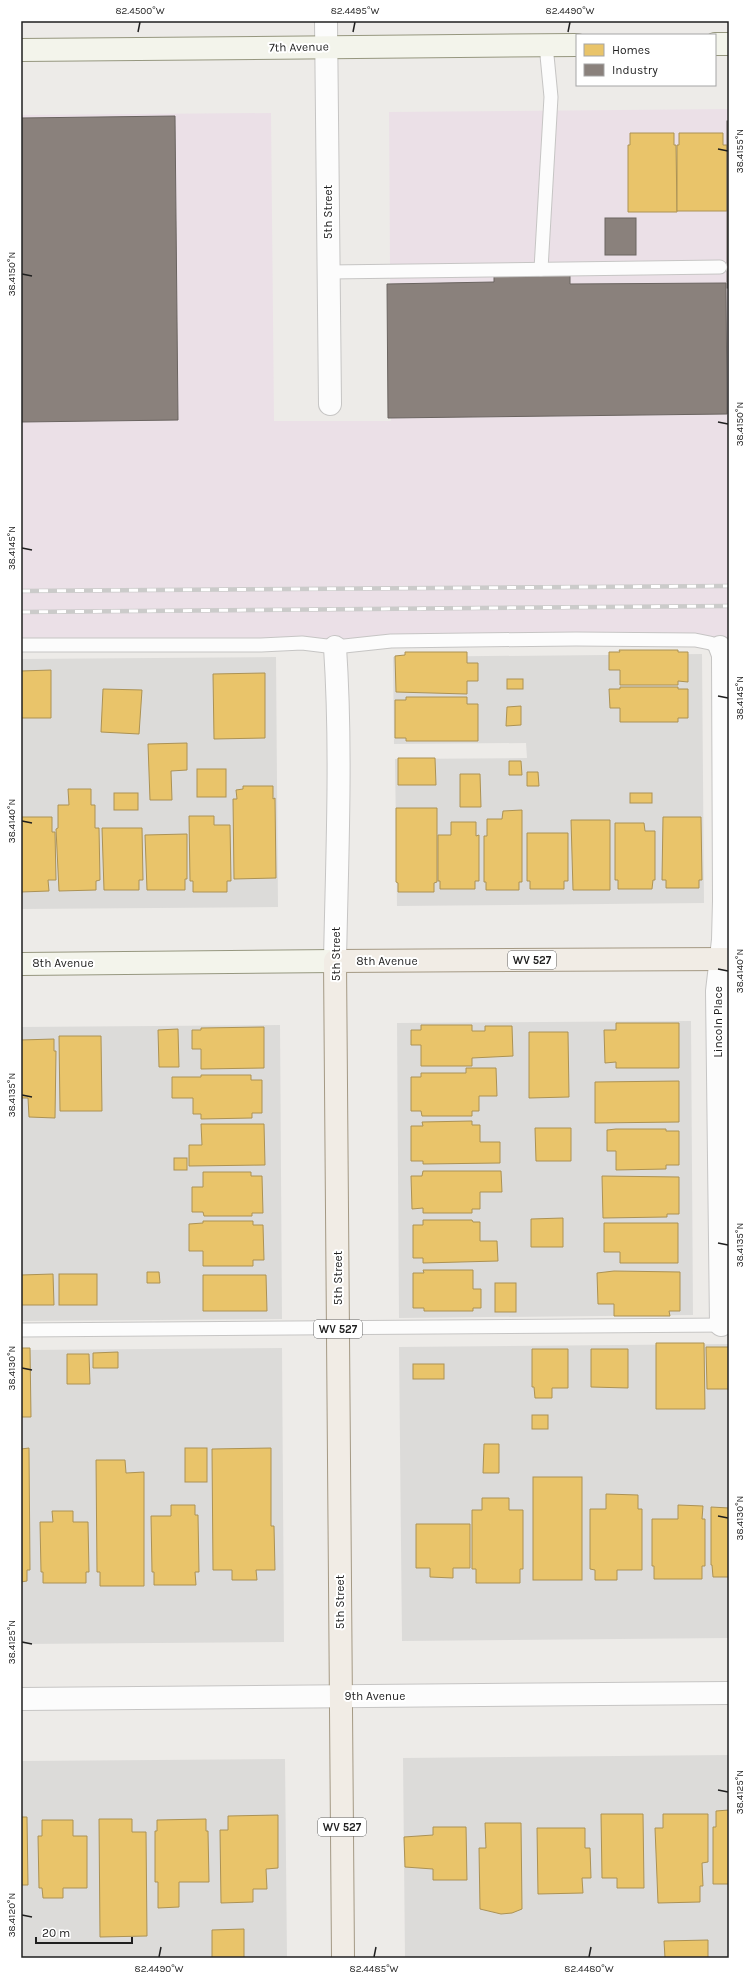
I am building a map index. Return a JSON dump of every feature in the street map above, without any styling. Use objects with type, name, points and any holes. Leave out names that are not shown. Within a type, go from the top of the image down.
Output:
[{"type":"main road","name":"8th Avenue","points":[[335,961],[725,959]]},
{"type":"main road","name":"5th Street","points":[[335,961],[343,1958]]},
{"type":"street","name":"5th Street","points":[[326,21],[330,404]]},
{"type":"street","points":[[716,44],[729,44]]},
{"type":"street","name":"7th Avenue","points":[[21,50],[576,45]]},
{"type":"street","name":"5th Street","points":[[335,647],[339,705],[340,768],[335,961]]},
{"type":"street","name":"Lincoln Place","points":[[720,647],[723,655],[725,959],[717,999],[725,1325]]},
{"type":"street","name":"8th Avenue","points":[[21,964],[335,961]]},
{"type":"street","name":"9th Avenue","points":[[21,1699],[729,1693]]},
{"type":"lane","points":[[541,269],[551,97],[546,45]]},
{"type":"lane","points":[[329,272],[720,267]]},
{"type":"lane","points":[[21,645],[261,645],[302,643],[335,647],[391,642],[576,639],[694,640],[710,643],[720,647]]},
{"type":"lane","points":[[21,1330],[725,1325]]},
{"type":"shaded area","points":[[729,109],[729,638],[21,644],[21,115],[271,113],[274,421],[391,421],[389,112]]},
{"type":"shaded area","points":[[702,654],[704,903],[397,906],[395,759],[527,758],[526,743],[394,744],[393,657]]},
{"type":"shaded area","points":[[276,657],[278,907],[21,909],[21,659]]},
{"type":"shaded area","points":[[691,1021],[693,1315],[399,1318],[397,1023]]},
{"type":"shaded area","points":[[280,1025],[282,1319],[21,1321],[21,1027]]},
{"type":"shaded area","points":[[729,1344],[729,1638],[402,1641],[399,1347]]},
{"type":"shaded area","points":[[282,1348],[284,1642],[21,1644],[21,1350]]},
{"type":"shaded area","points":[[729,1755],[729,1958],[405,1958],[403,1758]]},
{"type":"shaded area","points":[[285,1759],[287,1958],[21,1958],[21,1761]]},
{"type":"building: Homes","points":[[630,133],[674,133],[674,145],[676,145],[677,212],[628,212],[628,145],[630,145]]},
{"type":"building: Homes","points":[[679,133],[723,133],[723,145],[727,145],[727,211],[677,211],[677,145],[679,145]]},
{"type":"building: Homes","points":[[619,650],[678,650],[678,652],[688,652],[688,682],[678,681],[678,685],[620,685],[620,670],[609,670],[609,652],[620,652]]},
{"type":"building: Homes","points":[[405,652],[467,652],[467,663],[478,663],[478,681],[467,681],[467,694],[396,692],[395,656],[405,655]]},
{"type":"building: Homes","points":[[51,670],[51,718],[21,718],[21,671]]},
{"type":"building: Homes","points":[[265,673],[265,738],[214,739],[213,674]]},
{"type":"building: Homes","points":[[507,679],[523,679],[523,689],[507,689]]},
{"type":"building: Homes","points":[[620,687],[678,687],[678,689],[688,689],[688,718],[678,718],[678,722],[620,722],[620,708],[610,708],[609,689],[620,689]]},
{"type":"building: Homes","points":[[103,689],[142,690],[139,734],[101,732]]},
{"type":"building: Homes","points":[[406,697],[467,697],[467,704],[478,704],[478,741],[406,741],[406,738],[395,738],[395,700],[406,700]]},
{"type":"building: Homes","points":[[521,706],[521,725],[506,726],[507,707]]},
{"type":"building: Homes","points":[[187,743],[187,770],[171,771],[172,800],[150,800],[148,744]]},
{"type":"building: Homes","points":[[398,758],[435,758],[436,785],[398,785]]},
{"type":"building: Homes","points":[[509,761],[521,761],[522,775],[509,775]]},
{"type":"building: Homes","points":[[197,769],[226,769],[226,797],[197,797]]},
{"type":"building: Homes","points":[[527,772],[538,772],[539,786],[527,786]]},
{"type":"building: Homes","points":[[460,774],[480,774],[481,807],[460,807]]},
{"type":"building: Homes","points":[[243,786],[273,786],[273,799],[275,798],[276,878],[234,879],[233,799],[237,799],[236,790],[243,789]]},
{"type":"building: Homes","points":[[68,789],[91,789],[91,805],[95,805],[95,828],[99,828],[100,880],[96,881],[96,890],[59,891],[56,829],[58,828],[58,805],[69,805]]},
{"type":"building: Homes","points":[[114,793],[138,793],[138,810],[114,810]]},
{"type":"building: Homes","points":[[630,793],[652,793],[652,803],[630,803]]},
{"type":"building: Homes","points":[[396,808],[437,808],[437,882],[434,883],[434,892],[398,892],[398,883],[396,882]]},
{"type":"building: Homes","points":[[522,810],[522,882],[519,882],[519,890],[486,890],[486,882],[484,882],[484,836],[487,836],[487,819],[502,819],[503,811]]},
{"type":"building: Homes","points":[[189,816],[214,816],[214,825],[230,825],[231,881],[227,881],[227,892],[193,892],[193,881],[190,881]]},
{"type":"building: Homes","points":[[21,817],[52,817],[52,832],[55,832],[56,880],[48,880],[49,891],[21,892]]},
{"type":"building: Homes","points":[[663,817],[701,817],[702,880],[699,880],[699,888],[666,888],[666,880],[662,880]]},
{"type":"building: Homes","points":[[571,820],[610,820],[610,890],[573,890]]},
{"type":"building: Homes","points":[[451,822],[476,822],[476,836],[479,835],[479,881],[475,881],[475,889],[440,889],[440,881],[438,881],[438,835],[451,835]]},
{"type":"building: Homes","points":[[615,823],[644,823],[645,831],[655,831],[655,880],[653,880],[652,889],[618,889],[618,880],[615,880]]},
{"type":"building: Homes","points":[[102,828],[142,828],[143,880],[139,880],[139,890],[104,890]]},
{"type":"building: Homes","points":[[527,833],[568,833],[568,881],[564,881],[564,889],[530,889],[530,881],[527,881]]},
{"type":"building: Homes","points":[[187,834],[187,879],[185,879],[185,890],[147,890],[145,835]]},
{"type":"building: Homes","points":[[616,1023],[679,1023],[679,1068],[616,1068],[616,1062],[605,1063],[604,1030],[616,1030]]},
{"type":"building: Homes","points":[[421,1025],[472,1025],[472,1031],[485,1031],[485,1026],[512,1026],[513,1056],[472,1058],[472,1066],[421,1066],[421,1045],[411,1045],[411,1030],[421,1030]]},
{"type":"building: Homes","points":[[264,1027],[264,1068],[201,1069],[201,1049],[192,1049],[192,1030],[201,1030],[201,1028]]},
{"type":"building: Homes","points":[[178,1029],[179,1067],[159,1067],[158,1030]]},
{"type":"building: Homes","points":[[529,1032],[568,1032],[569,1097],[529,1098]]},
{"type":"building: Homes","points":[[59,1036],[101,1036],[102,1111],[60,1111]]},
{"type":"building: Homes","points":[[54,1039],[54,1051],[56,1051],[55,1118],[29,1117],[28,1098],[21,1098],[21,1040]]},
{"type":"building: Homes","points":[[466,1068],[496,1068],[497,1096],[479,1096],[479,1111],[472,1111],[472,1116],[422,1116],[421,1111],[411,1111],[411,1077],[421,1077],[421,1073],[466,1073]]},
{"type":"building: Homes","points":[[201,1075],[251,1075],[251,1080],[262,1080],[262,1113],[252,1113],[252,1118],[201,1119],[201,1114],[193,1114],[193,1098],[172,1098],[172,1077],[201,1077]]},
{"type":"building: Homes","points":[[679,1081],[679,1122],[595,1123],[595,1082]]},
{"type":"building: Homes","points":[[472,1121],[472,1125],[480,1125],[480,1142],[500,1142],[500,1163],[423,1164],[423,1161],[411,1161],[411,1126],[423,1126],[422,1122]]},
{"type":"building: Homes","points":[[201,1124],[264,1124],[265,1165],[189,1166],[189,1145],[202,1145]]},
{"type":"building: Homes","points":[[535,1128],[571,1128],[571,1161],[536,1161]]},
{"type":"building: Homes","points":[[666,1129],[666,1131],[679,1131],[679,1165],[666,1165],[666,1169],[616,1170],[616,1151],[607,1151],[607,1130]]},
{"type":"building: Homes","points":[[174,1158],[187,1158],[187,1170],[174,1170]]},
{"type":"building: Homes","points":[[423,1171],[501,1171],[502,1192],[480,1192],[480,1209],[472,1209],[472,1213],[423,1213],[423,1208],[412,1209],[411,1176],[422,1176]]},
{"type":"building: Homes","points":[[203,1172],[251,1172],[251,1176],[262,1176],[263,1213],[252,1213],[252,1216],[204,1216],[203,1212],[192,1212],[192,1187],[203,1187]]},
{"type":"building: Homes","points":[[602,1176],[679,1177],[679,1214],[667,1214],[667,1217],[603,1218]]},
{"type":"building: Homes","points":[[563,1218],[563,1247],[531,1247],[531,1219]]},
{"type":"building: Homes","points":[[423,1220],[472,1220],[473,1222],[480,1222],[480,1241],[497,1241],[498,1261],[423,1263],[423,1258],[413,1258],[413,1225],[423,1225]]},
{"type":"building: Homes","points":[[203,1221],[253,1221],[253,1225],[263,1225],[264,1260],[253,1260],[253,1266],[203,1266],[203,1251],[189,1251],[189,1224],[203,1223]]},
{"type":"building: Homes","points":[[604,1223],[678,1223],[678,1263],[620,1263],[620,1252],[604,1252]]},
{"type":"building: Homes","points":[[423,1270],[473,1270],[473,1289],[481,1289],[481,1308],[473,1308],[473,1311],[424,1311],[424,1308],[413,1308],[413,1273],[424,1273]]},
{"type":"building: Homes","points":[[614,1271],[680,1272],[680,1311],[669,1311],[670,1316],[614,1316],[614,1304],[598,1304],[597,1273]]},
{"type":"building: Homes","points":[[147,1272],[159,1272],[160,1283],[147,1283]]},
{"type":"building: Homes","points":[[53,1274],[54,1305],[21,1305],[21,1275]]},
{"type":"building: Homes","points":[[59,1274],[97,1274],[97,1305],[59,1305]]},
{"type":"building: Homes","points":[[203,1275],[266,1275],[267,1311],[203,1311]]},
{"type":"building: Homes","points":[[495,1283],[516,1283],[516,1312],[495,1312]]},
{"type":"building: Homes","points":[[656,1343],[704,1343],[705,1409],[656,1409]]},
{"type":"building: Homes","points":[[706,1347],[729,1347],[729,1389],[707,1389]]},
{"type":"building: Homes","points":[[21,1348],[30,1348],[31,1417],[21,1417]]},
{"type":"building: Homes","points":[[532,1349],[568,1349],[568,1388],[552,1388],[552,1398],[535,1398],[534,1387],[532,1387]]},
{"type":"building: Homes","points":[[591,1349],[628,1349],[628,1388],[591,1387]]},
{"type":"building: Homes","points":[[118,1352],[118,1368],[93,1368],[93,1353]]},
{"type":"building: Homes","points":[[67,1354],[89,1354],[90,1384],[67,1384]]},
{"type":"building: Homes","points":[[413,1364],[444,1364],[444,1379],[413,1379]]},
{"type":"building: Homes","points":[[532,1415],[548,1415],[548,1429],[532,1429]]},
{"type":"building: Homes","points":[[484,1444],[499,1444],[499,1473],[483,1473]]},
{"type":"building: Homes","points":[[29,1448],[30,1570],[27,1570],[27,1581],[21,1582],[21,1449]]},
{"type":"building: Homes","points":[[185,1448],[207,1448],[207,1482],[185,1482]]},
{"type":"building: Homes","points":[[271,1448],[271,1526],[274,1526],[275,1570],[256,1570],[257,1580],[232,1580],[232,1570],[213,1570],[212,1449]]},
{"type":"building: Homes","points":[[96,1460],[125,1460],[126,1473],[144,1472],[144,1586],[100,1586],[100,1572],[97,1572]]},
{"type":"building: Homes","points":[[533,1477],[582,1477],[582,1580],[533,1580]]},
{"type":"building: Homes","points":[[606,1494],[638,1495],[638,1509],[642,1509],[642,1570],[617,1570],[617,1580],[595,1580],[595,1570],[590,1569],[590,1509],[606,1509]]},
{"type":"building: Homes","points":[[482,1498],[509,1498],[509,1510],[523,1510],[523,1569],[520,1569],[520,1583],[476,1583],[476,1569],[472,1569],[472,1510],[482,1510]]},
{"type":"building: Homes","points":[[171,1505],[195,1505],[195,1515],[198,1515],[199,1572],[195,1572],[196,1585],[154,1585],[154,1572],[152,1572],[151,1516],[171,1516]]},
{"type":"building: Homes","points":[[678,1505],[703,1506],[702,1519],[705,1519],[705,1566],[702,1566],[702,1579],[654,1579],[654,1566],[652,1566],[652,1519],[678,1519]]},
{"type":"building: Homes","points":[[711,1507],[729,1508],[729,1577],[713,1577],[711,1565]]},
{"type":"building: Homes","points":[[52,1511],[73,1511],[73,1522],[88,1522],[89,1572],[86,1572],[86,1583],[43,1583],[43,1572],[41,1572],[40,1522],[53,1522]]},
{"type":"building: Homes","points":[[416,1524],[470,1524],[470,1568],[453,1568],[453,1578],[430,1577],[430,1568],[416,1568]]},
{"type":"building: Homes","points":[[729,1810],[729,1884],[713,1884],[713,1827],[716,1827],[716,1811]]},
{"type":"building: Homes","points":[[601,1814],[643,1814],[644,1888],[617,1888],[617,1878],[602,1878]]},
{"type":"building: Homes","points":[[663,1814],[708,1814],[708,1862],[702,1863],[703,1886],[700,1886],[700,1902],[658,1903],[655,1828],[663,1828]]},
{"type":"building: Homes","points":[[278,1815],[278,1868],[266,1869],[267,1889],[253,1889],[253,1902],[221,1903],[220,1830],[228,1830],[228,1816]]},
{"type":"building: Homes","points":[[21,1817],[27,1817],[28,1885],[21,1885]]},
{"type":"building: Homes","points":[[99,1819],[132,1819],[132,1832],[146,1832],[147,1936],[100,1937]]},
{"type":"building: Homes","points":[[206,1819],[206,1831],[208,1831],[209,1882],[179,1882],[179,1907],[158,1908],[158,1882],[155,1882],[155,1831],[157,1831],[157,1820]]},
{"type":"building: Homes","points":[[42,1820],[73,1820],[73,1836],[87,1836],[87,1888],[63,1888],[63,1898],[43,1898],[42,1888],[39,1888],[38,1836],[42,1836]]},
{"type":"building: Homes","points":[[485,1823],[521,1823],[522,1909],[512,1913],[501,1914],[480,1909],[479,1848],[486,1848]]},
{"type":"building: Homes","points":[[433,1827],[466,1827],[467,1880],[433,1880],[433,1869],[405,1867],[404,1837],[433,1835]]},
{"type":"building: Homes","points":[[537,1828],[585,1828],[585,1848],[590,1848],[591,1878],[582,1878],[583,1893],[538,1894]]},
{"type":"building: Homes","points":[[244,1929],[244,1958],[212,1958],[212,1930]]},
{"type":"building: Homes","points":[[708,1940],[708,1958],[665,1958],[664,1941]]},
{"type":"building: Industry","points":[[175,116],[178,420],[21,422],[21,118]]},
{"type":"building: Industry","points":[[727,121],[729,121],[729,288],[727,288]]},
{"type":"building: Industry","points":[[605,218],[636,218],[636,255],[605,255]]},
{"type":"building: Industry","points":[[494,273],[570,273],[570,284],[726,283],[727,414],[388,418],[387,284],[494,282]]},
{"type":"railway","points":[[21,591],[729,586]]},
{"type":"railway","points":[[21,612],[729,606]]}]
